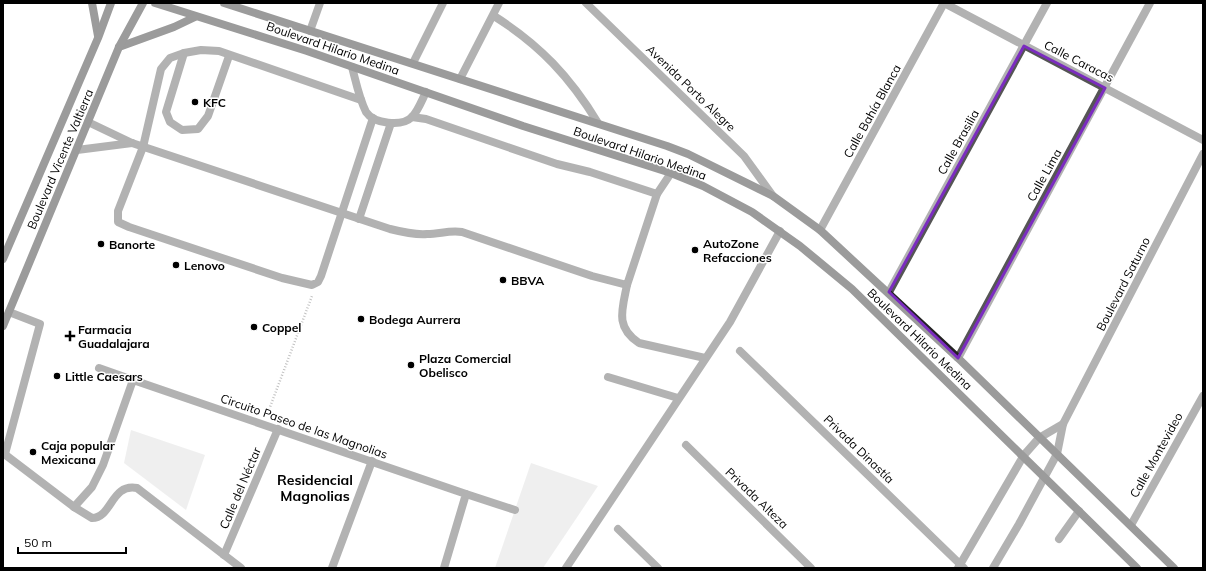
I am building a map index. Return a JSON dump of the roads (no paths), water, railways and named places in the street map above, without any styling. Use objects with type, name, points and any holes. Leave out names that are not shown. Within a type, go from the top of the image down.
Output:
[{"type":"main road","points":[[92,3],[98,38]]},
{"type":"main road","name":"Boulevard Vicente Valtierra","points":[[3,257],[98,38],[111,3]]},
{"type":"main road","name":"Boulevard Vicente Valtierra","points":[[3,326],[119,47],[143,3]]},
{"type":"main road","name":"Boulevard Hilario Medina","points":[[155,3],[195,17],[239,29],[523,126],[670,173],[703,186],[730,200],[780,231],[828,268],[852,289],[1024,455],[1137,568]]},
{"type":"main road","name":"Boulevard Hilario Medina","points":[[224,3],[598,123],[688,154],[773,196],[820,230],[889,292],[1174,568]]},
{"type":"main road","points":[[119,47],[195,17]]},
{"type":"street","points":[[310,31],[320,3]]},
{"type":"street","points":[[412,63],[443,3]]},
{"type":"street","points":[[460,79],[500,3]]},
{"type":"street","name":"Avenida Porto Alegre","points":[[586,3],[744,156],[773,196]]},
{"type":"street","name":"Calle Caracas","points":[[944,3],[1203,140]]},
{"type":"street","name":"Calle Bahía Blanca","points":[[820,230],[944,3]]},
{"type":"street","name":"Calle Brasilia","points":[[889,292],[1047,3]]},
{"type":"street","name":"Calle Lima","points":[[958,358],[1150,3]]},
{"type":"street","points":[[494,16],[533,43],[557,67],[579,92],[598,123]]},
{"type":"street","points":[[361,100],[218,51],[201,50],[184,53],[170,58],[161,69],[143,147],[120,206],[118,222],[282,278],[304,285],[312,285],[318,282],[343,214],[373,118]]},
{"type":"street","points":[[184,53],[166,112],[170,122],[182,130],[198,129],[208,116],[230,56]]},
{"type":"street","points":[[352,67],[361,100],[367,114],[373,118],[391,123],[400,122],[412,117],[426,119],[557,164],[590,172],[657,194]]},
{"type":"street","points":[[412,117],[426,92]]},
{"type":"street","points":[[88,122],[143,147],[359,219],[410,234],[428,234],[451,230],[462,232],[592,276],[627,285]]},
{"type":"street","points":[[359,219],[391,123]]},
{"type":"street","points":[[77,150],[132,143]]},
{"type":"street","name":"Boulevard Saturno","points":[[993,568],[1057,454],[1063,424],[1203,154]]},
{"type":"street","points":[[670,173],[657,194],[627,285],[622,313],[622,322],[626,332],[639,343],[706,358]]},
{"type":"street","points":[[566,568],[730,322],[780,231]]},
{"type":"street","points":[[9,312],[40,324],[4,453],[88,516],[97,518],[101,516],[117,494],[131,487],[137,488],[241,568]]},
{"type":"street","name":"Privada Dinastía","points":[[740,352],[961,567]]},
{"type":"street","name":"Circuito Paseo de las Magnolias","points":[[99,368],[515,510]]},
{"type":"street","points":[[608,377],[678,398]]},
{"type":"street","points":[[74,507],[92,487],[103,466],[133,380]]},
{"type":"street","name":"Calle Montevideo","points":[[1131,525],[1203,396]]},
{"type":"street","points":[[961,567],[1024,455],[1039,438],[1063,424]]},
{"type":"street","name":"Calle del Néctar","points":[[224,555],[278,429]]},
{"type":"street","name":"Privada Alteza","points":[[686,445],[811,568]]},
{"type":"street","points":[[332,568],[372,462]]},
{"type":"street","points":[[444,568],[466,494]]},
{"type":"street","points":[[1059,540],[1079,511]]},
{"type":"street","points":[[618,529],[658,568]]},
{"type":"place","name":"KFC","points":[[195,102]]},
{"type":"place","name":"Banorte","points":[[101,244]]},
{"type":"place","name":"AutoZone Refacciones","points":[[695,250]]},
{"type":"place","name":"Lenovo","points":[[176,265]]},
{"type":"place","name":"BBVA","points":[[503,280]]},
{"type":"place","name":"Bodega Aurrera","points":[[361,319]]},
{"type":"place","name":"Coppel","points":[[254,327]]},
{"type":"place","name":"Farmacia Guadalajara","points":[[70,336]]},
{"type":"place","name":"Plaza Comercial Obelisco","points":[[411,365]]},
{"type":"place","name":"Little Caesars","points":[[57,376]]},
{"type":"place","name":"Caja popular Mexicana","points":[[33,452]]},
{"type":"district","name":"Residencial Magnolias","points":[[315,488]]}]
